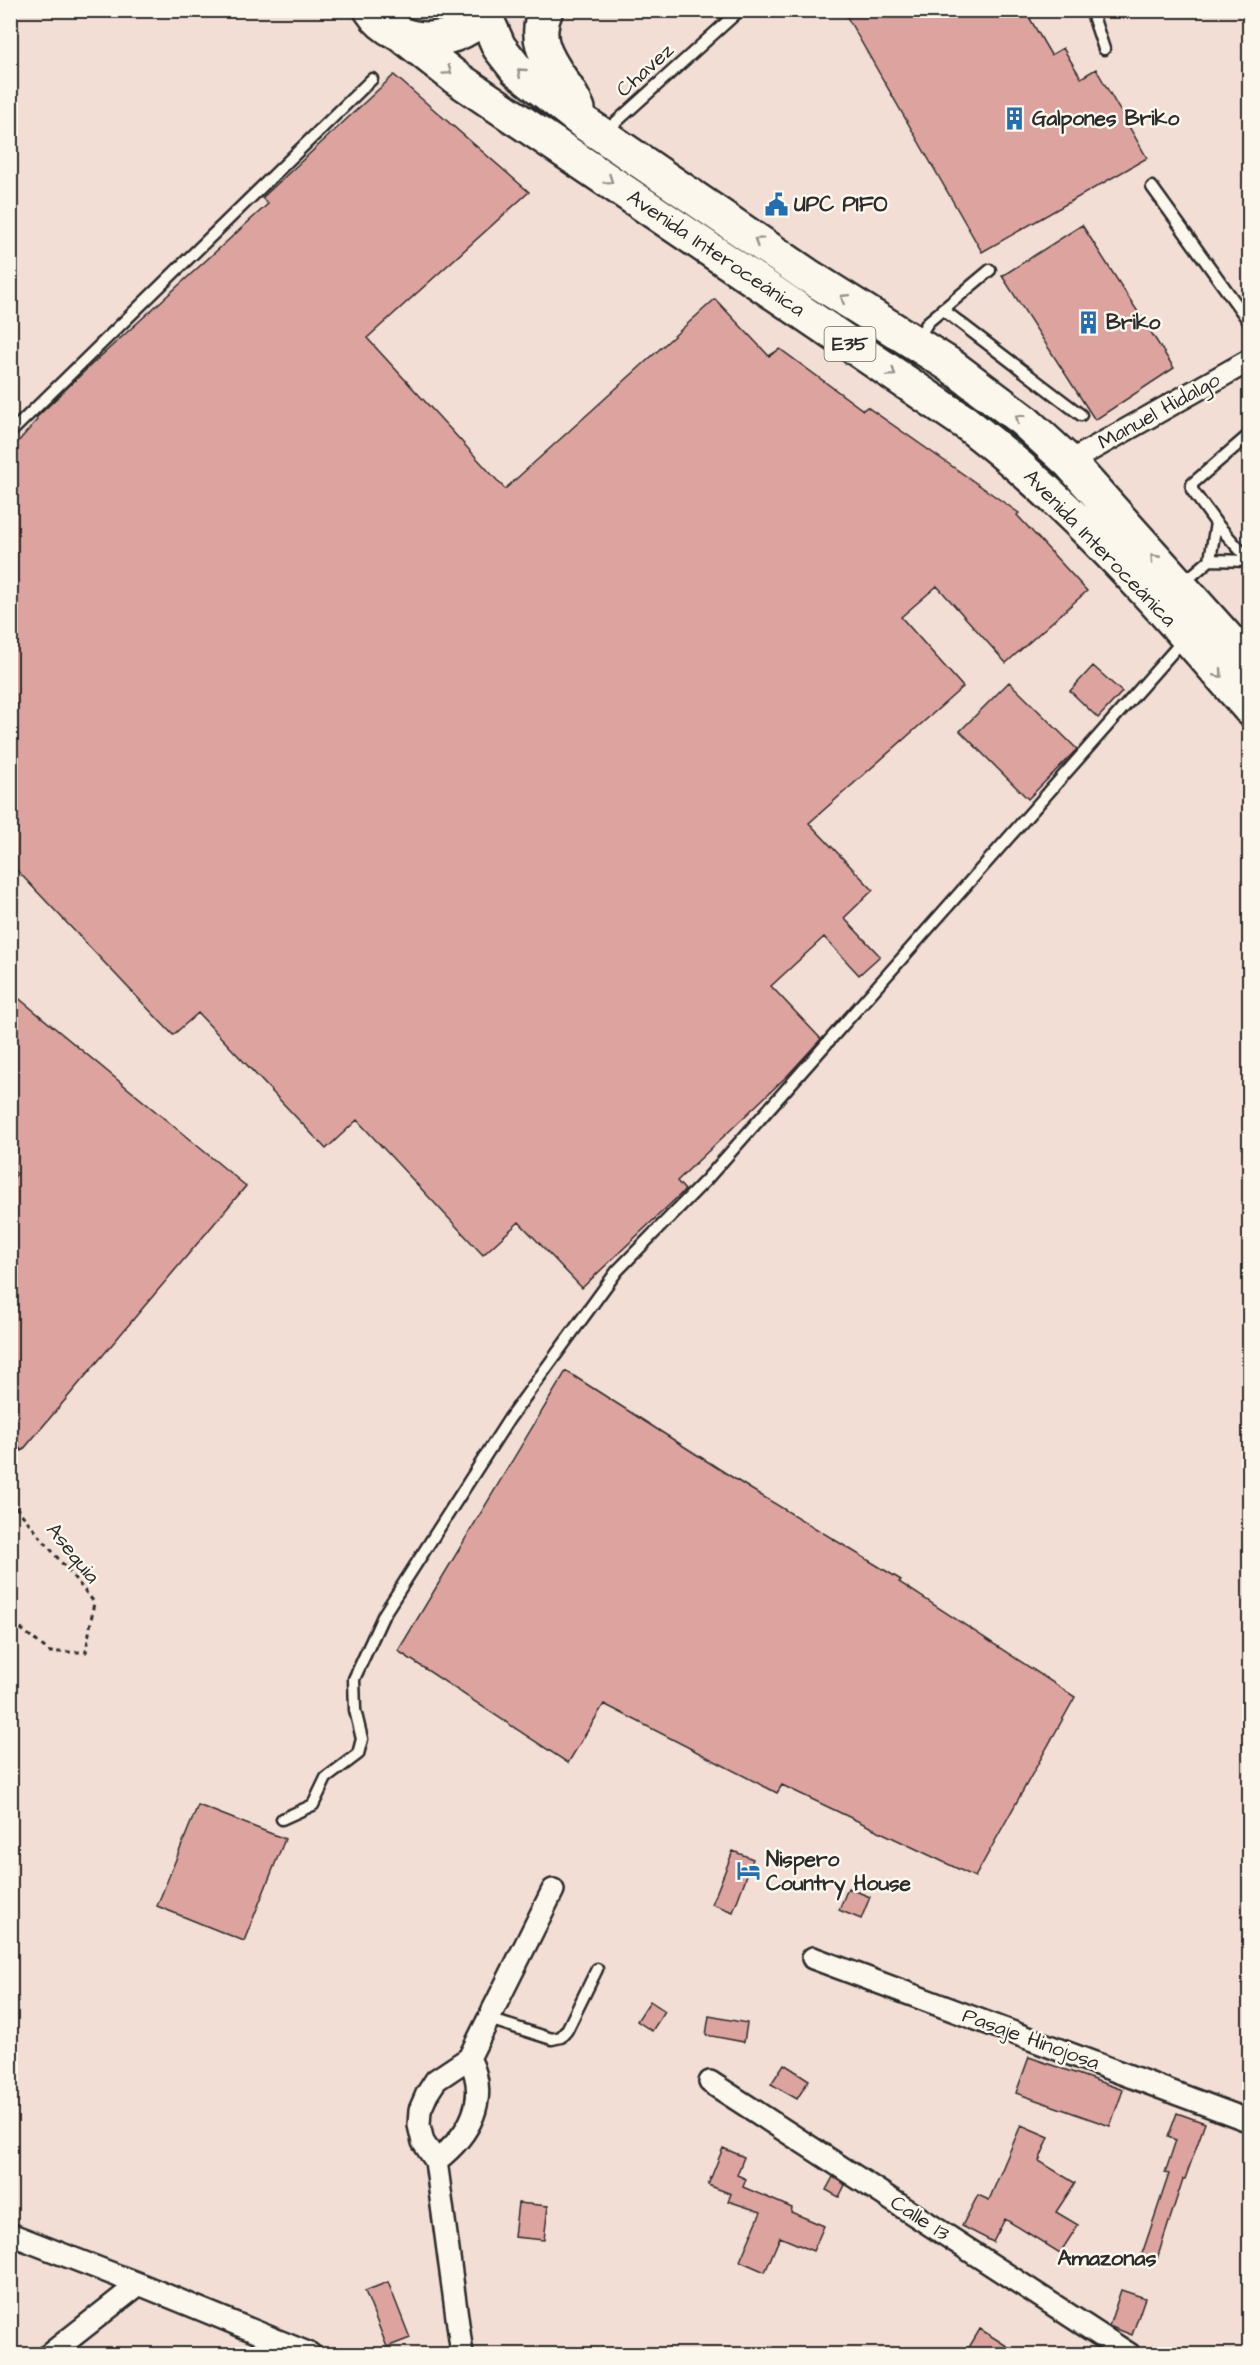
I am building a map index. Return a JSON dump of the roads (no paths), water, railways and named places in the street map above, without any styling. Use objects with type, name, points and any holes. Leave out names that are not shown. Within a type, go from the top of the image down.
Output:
[{"type":"highway","points":[[546,10],[539,32],[547,60],[593,128]]},
{"type":"highway","name":"E35","points":[[370,12],[387,27],[402,35],[421,39],[439,39],[456,35],[472,27],[487,13]]},
{"type":"highway","name":"Avenida Interoceánica","points":[[487,13],[500,47],[517,70],[593,128],[807,275],[950,365],[1023,420],[1069,462],[1250,664]]},
{"type":"highway","name":"Avenida Interoceánica","points":[[402,35],[455,77],[984,436],[1059,500],[1186,636],[1250,709]]},
{"type":"street","name":"Manuel Hidalgo","points":[[1069,462],[1250,360]]},
{"type":"street","points":[[462,2355],[436,2160],[423,2142],[419,2126],[420,2110],[436,2080],[469,2058],[553,1890]]},
{"type":"street","name":"Pasaje Hinojosa","points":[[813,1958],[1250,2121]]},
{"type":"street","points":[[436,2160],[455,2147],[463,2136],[477,2098],[479,2085],[469,2058]]},
{"type":"street","name":"Calle 13","points":[[710,2082],[1129,2355]]},
{"type":"street","points":[[10,2234],[139,2284],[310,2355]]},
{"type":"street","points":[[50,2355],[139,2284]]},
{"type":"lane","name":"Chavez","points":[[593,128],[740,10]]},
{"type":"lane","points":[[1091,10],[1104,49]]},
{"type":"lane","points":[[10,433],[372,79]]},
{"type":"lane","points":[[1152,187],[1250,323]]},
{"type":"lane","points":[[916,343],[928,322],[990,270]]},
{"type":"lane","points":[[942,309],[1081,415]]},
{"type":"lane","points":[[1249,560],[1216,523],[1192,490],[1192,484],[1250,434]]},
{"type":"lane","points":[[1210,560],[1216,523]]},
{"type":"lane","points":[[1179,586],[1210,560],[1249,560]]},
{"type":"lane","points":[[282,1820],[314,1805],[326,1778],[358,1754],[362,1739],[356,1710],[354,1679],[384,1614],[509,1419],[617,1271],[706,1180],[1186,636]]},
{"type":"lane","points":[[489,2019],[552,2039],[561,2037],[567,2031],[597,1968]]},
{"type":"place","name":"Galpones Briko","points":[[1014,118]]},
{"type":"place","name":"UPC PIFO","points":[[776,204]]},
{"type":"place","name":"Briko","points":[[1088,322]]},
{"type":"place","name":"Nispero Country House","points":[[748,1871]]},
{"type":"district","name":"Amazonas","points":[[1107,2258]]}]
